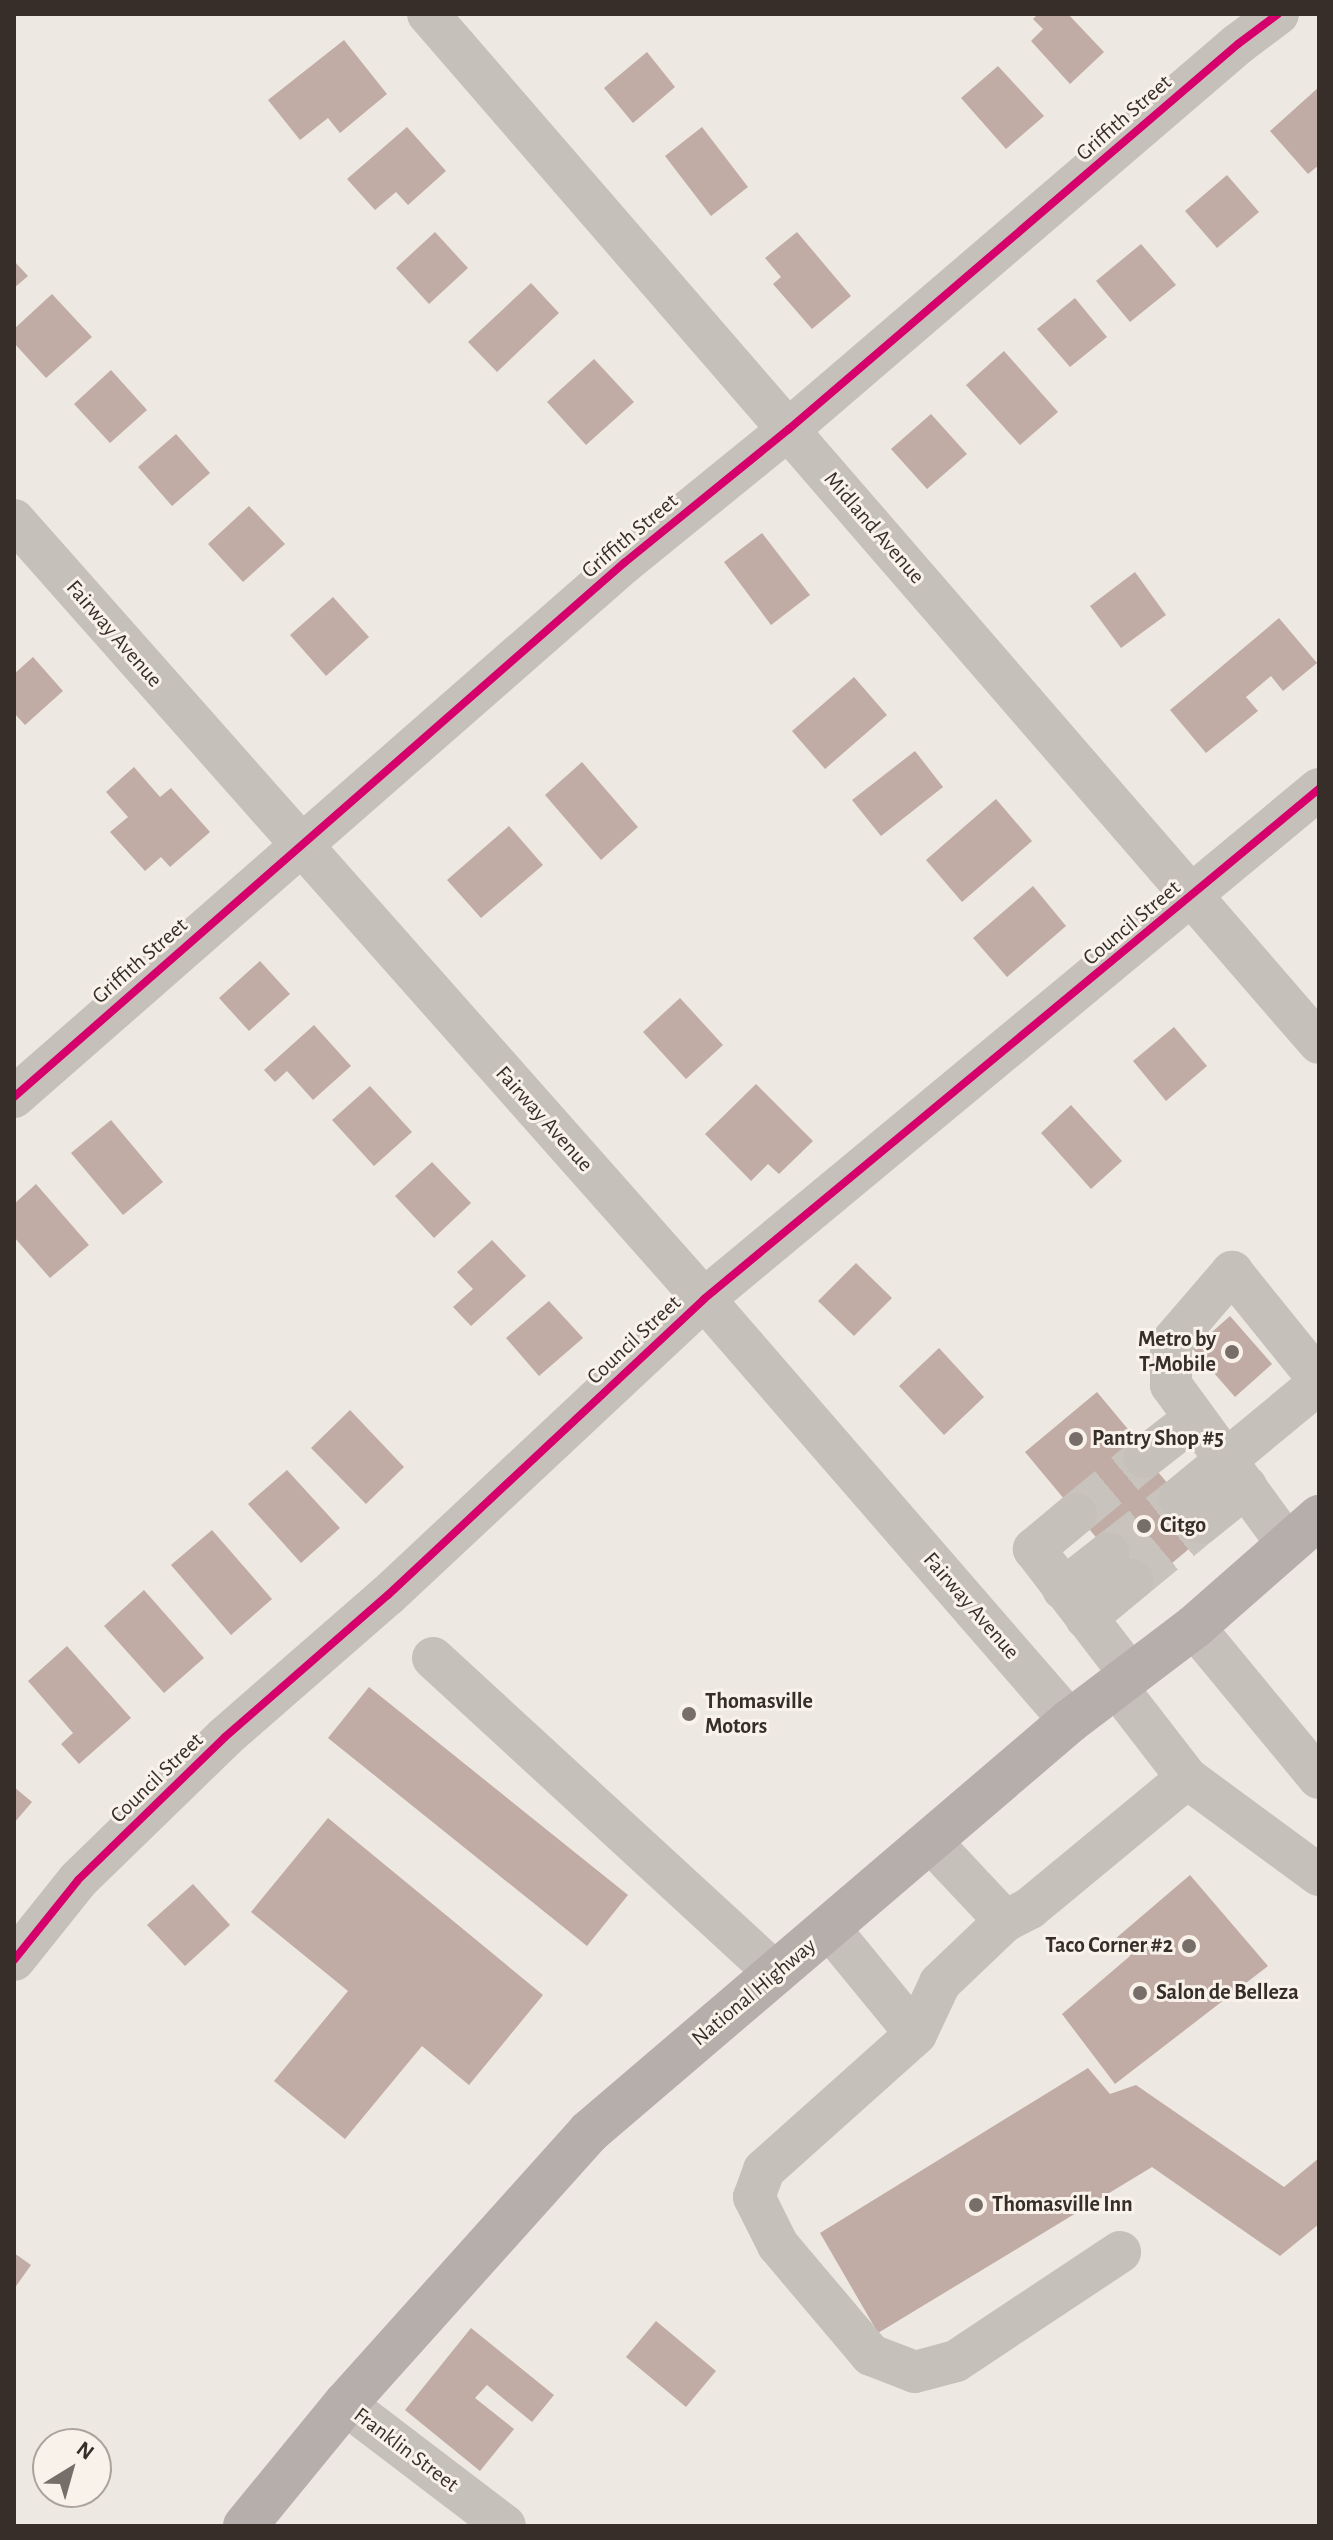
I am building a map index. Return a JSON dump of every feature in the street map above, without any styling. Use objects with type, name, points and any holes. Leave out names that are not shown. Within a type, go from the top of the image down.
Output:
[{"type":"main road","name":"National Highway","points":[[245,2526],[345,2404],[589,2132],[1070,1721],[1194,1627],[1303,1530]]},
{"type":"street","name":"Midland Avenue","points":[[428,14],[1319,1043]]},
{"type":"street","name":"Griffith Street","points":[[14,1097],[624,563],[789,429],[1238,44],[1278,14]]},
{"type":"street","name":"Fairway Avenue","points":[[14,520],[704,1299],[1070,1721]]},
{"type":"street","name":"Council Street","points":[[14,1960],[78,1880],[225,1737],[388,1595],[704,1299],[1319,789]]},
{"type":"street","points":[[1190,1510],[1236,1474],[1319,1381],[1232,1272],[1171,1343],[1171,1385],[1236,1474],[1303,1530]]},
{"type":"street","points":[[1145,1457],[1195,1418]]},
{"type":"street","points":[[1076,1514],[1034,1549],[1075,1604],[1187,1778],[1319,1875]]},
{"type":"street","points":[[1075,1604],[1121,1567]]},
{"type":"street","points":[[1194,1627],[1319,1778]]},
{"type":"street","points":[[433,1658],[776,1973]]},
{"type":"street","points":[[1120,2252],[956,2361],[915,2372],[871,2355],[778,2245],[754,2197],[764,2170],[916,2034],[940,1983],[1005,1921],[1030,1908],[1187,1778]]},
{"type":"street","points":[[930,1841],[1005,1921]]},
{"type":"street","points":[[829,1928],[916,2034]]},
{"type":"street","name":"Franklin Street","points":[[345,2404],[505,2526]]},
{"type":"building","points":[[1038,14],[1068,14],[1104,52],[1070,84],[1031,41],[1043,29],[1033,19]]},
{"type":"building","points":[[344,40],[387,94],[340,133],[328,118],[300,140],[268,100]]},
{"type":"building","points":[[647,52],[675,87],[633,123],[604,88]]},
{"type":"building","points":[[998,66],[1044,116],[1006,149],[961,98]]},
{"type":"building","points":[[1319,87],[1319,165],[1308,174],[1270,131]]},
{"type":"building","points":[[407,127],[446,171],[408,205],[396,192],[375,210],[347,179]]},
{"type":"building","points":[[702,127],[748,187],[711,216],[665,156]]},
{"type":"building","points":[[1227,175],[1259,212],[1217,248],[1185,211]]},
{"type":"building","points":[[435,232],[468,268],[429,304],[396,268]]},
{"type":"building","points":[[797,232],[851,296],[812,329],[773,284],[781,277],[765,258]]},
{"type":"building","points":[[1141,244],[1176,285],[1130,322],[1096,281]]},
{"type":"building","points":[[14,261],[28,276],[14,288]]},
{"type":"building","points":[[531,283],[559,313],[497,372],[468,342]]},
{"type":"building","points":[[52,294],[92,337],[46,378],[14,343],[14,329]]},
{"type":"building","points":[[1075,298],[1107,337],[1070,367],[1037,329]]},
{"type":"building","points":[[1004,351],[1058,412],[1020,445],[966,385]]},
{"type":"building","points":[[594,359],[634,402],[586,445],[547,402]]},
{"type":"building","points":[[111,370],[147,410],[110,443],[74,404]]},
{"type":"building","points":[[931,414],[967,454],[927,489],[891,449]]},
{"type":"building","points":[[176,434],[210,473],[172,506],[138,467]]},
{"type":"building","points":[[249,506],[285,544],[243,582],[208,544]]},
{"type":"building","points":[[762,533],[810,595],[771,625],[724,562]]},
{"type":"building","points":[[1135,572],[1166,615],[1121,648],[1090,606]]},
{"type":"building","points":[[333,597],[369,637],[326,676],[290,635]]},
{"type":"building","points":[[1279,618],[1317,663],[1283,691],[1271,676],[1246,697],[1258,711],[1206,753],[1170,710]]},
{"type":"building","points":[[33,657],[63,691],[25,725],[14,713],[14,674]]},
{"type":"building","points":[[854,677],[887,715],[825,769],[792,731]]},
{"type":"building","points":[[915,751],[943,787],[881,836],[852,800]]},
{"type":"building","points":[[582,762],[638,827],[601,860],[545,795]]},
{"type":"building","points":[[134,767],[160,797],[171,788],[210,832],[170,867],[161,857],[145,871],[110,832],[128,817],[106,792]]},
{"type":"building","points":[[996,799],[1032,841],[962,902],[926,860]]},
{"type":"building","points":[[509,826],[543,865],[481,918],[447,880]]},
{"type":"building","points":[[1033,886],[1066,926],[1007,977],[973,938]]},
{"type":"building","points":[[260,961],[290,994],[249,1031],[219,998]]},
{"type":"building","points":[[680,998],[723,1045],[686,1079],[643,1032]]},
{"type":"building","points":[[314,1025],[351,1066],[313,1100],[287,1071],[275,1082],[264,1070]]},
{"type":"building","points":[[1174,1027],[1207,1066],[1166,1101],[1133,1061]]},
{"type":"building","points":[[756,1084],[813,1141],[779,1174],[768,1164],[751,1181],[705,1134]]},
{"type":"building","points":[[370,1086],[412,1132],[374,1166],[332,1120]]},
{"type":"building","points":[[1071,1105],[1122,1161],[1091,1189],[1041,1133]]},
{"type":"building","points":[[111,1120],[163,1182],[123,1215],[71,1153]]},
{"type":"building","points":[[432,1162],[471,1203],[434,1238],[395,1196]]},
{"type":"building","points":[[36,1184],[89,1245],[50,1278],[14,1237],[14,1204]]},
{"type":"building","points":[[492,1240],[526,1276],[471,1326],[453,1307],[473,1289],[457,1272]]},
{"type":"building","points":[[856,1263],[892,1298],[854,1336],[818,1301]]},
{"type":"building","points":[[549,1301],[583,1338],[539,1376],[506,1338]]},
{"type":"building","points":[[1230,1316],[1272,1364],[1235,1397],[1193,1349]]},
{"type":"building","points":[[939,1348],[984,1397],[944,1435],[899,1386]]},
{"type":"building","points":[[1097,1392],[1132,1434],[1129,1438],[1209,1532],[1140,1590],[1025,1452]]},
{"type":"building","points":[[350,1410],[404,1467],[366,1504],[311,1448]]},
{"type":"building","points":[[287,1470],[340,1528],[301,1563],[248,1504]]},
{"type":"building","points":[[212,1530],[272,1599],[231,1635],[171,1565]]},
{"type":"building","points":[[144,1590],[204,1658],[164,1693],[104,1626]]},
{"type":"building","points":[[67,1646],[131,1718],[79,1764],[61,1744],[73,1733],[28,1681]]},
{"type":"building","points":[[369,1687],[628,1895],[587,1946],[328,1738]]},
{"type":"building","points":[[14,1787],[32,1802],[14,1823]]},
{"type":"building","points":[[328,1818],[543,1995],[469,2085],[422,2046],[345,2139],[274,2081],[348,1991],[251,1912]]},
{"type":"building","points":[[1190,1875],[1268,1966],[1115,2084],[1062,2014],[1130,1956],[1115,1939]]},
{"type":"building","points":[[193,1884],[230,1925],[185,1966],[147,1925]]},
{"type":"building","name":"Thomasville Inn","points":[[1088,2068],[1110,2094],[1136,2085],[1284,2187],[1319,2158],[1319,2224],[1280,2256],[1152,2167],[878,2333],[820,2233]]},
{"type":"building","points":[[14,2253],[31,2265],[14,2289]]},
{"type":"building","points":[[656,2321],[716,2371],[686,2407],[626,2357]]},
{"type":"building","points":[[471,2328],[554,2395],[532,2422],[487,2385],[475,2398],[514,2429],[480,2471],[405,2410]]},
{"type":"tunnel","points":[[1076,1514],[1145,1457]]},
{"type":"tunnel","points":[[1109,1553],[1180,1498]]},
{"type":"tunnel","points":[[1132,1580],[1201,1523]]},
{"type":"cycle path","points":[[14,1097],[624,563],[789,429],[1238,44],[1278,14]]},
{"type":"cycle path","points":[[14,1960],[78,1880],[225,1737],[388,1595],[704,1299],[1319,789]]},
{"type":"place","name":"Metro by T-Mobile","points":[[1232,1352]]},
{"type":"place","name":"Pantry Shop #5","points":[[1076,1439]]},
{"type":"place","name":"Citgo","points":[[1144,1526]]},
{"type":"place","name":"Thomasville Motors","points":[[689,1714]]},
{"type":"place","name":"Taco Corner #2","points":[[1189,1946]]},
{"type":"place","name":"Salon de Belleza","points":[[1140,1993]]},
{"type":"place","name":"Thomasville Inn","points":[[976,2205]]}]
